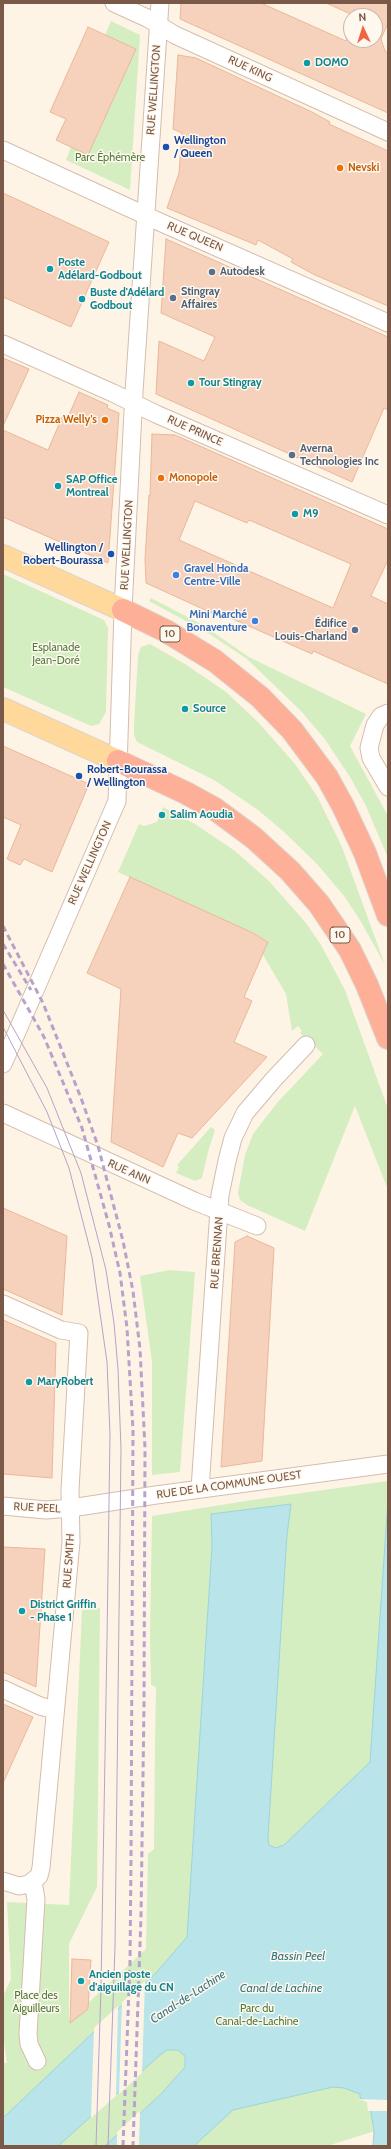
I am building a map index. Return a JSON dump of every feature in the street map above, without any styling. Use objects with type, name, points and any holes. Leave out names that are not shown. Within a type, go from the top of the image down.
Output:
[{"type":"highway","name":"10","points":[[123,610],[166,631],[214,661],[260,697],[292,730],[316,762],[343,806],[363,848],[388,915]]},
{"type":"highway","name":"10","points":[[118,761],[186,793],[215,809],[254,838],[295,876],[319,904],[350,950],[367,985],[388,1038]]},
{"type":"main road","points":[[3,556],[123,610]]},
{"type":"main road","points":[[3,709],[118,761]]},
{"type":"street","name":"RUE KING","points":[[114,3],[175,35],[388,132]]},
{"type":"street","name":"RUE WELLINGTON","points":[[3,1064],[117,801],[123,610],[134,403],[160,3]]},
{"type":"street","name":"RUE QUEEN","points":[[3,150],[388,323]]},
{"type":"street","name":"RUE PRINCE","points":[[3,344],[388,515]]},
{"type":"street","points":[[388,714],[381,716],[375,725],[369,748],[371,758],[388,787]]},
{"type":"street","name":"RUE BRENNAN","points":[[200,1489],[219,1210],[221,1188],[228,1157],[233,1138],[242,1119],[262,1092],[306,1044]]},
{"type":"street","name":"RUE ANN","points":[[3,1113],[257,1226]]},
{"type":"street","name":"RUE SMITH","points":[[3,1304],[61,1330],[78,1333],[70,1508],[71,1542],[41,1868],[39,1876],[33,1882]]},
{"type":"street","name":"RUE DE LA COMMUNE OUEST","points":[[70,1508],[388,1464]]},
{"type":"street","name":"RUE PEEL","points":[[3,1506],[46,1510],[70,1508]]},
{"type":"street","points":[[3,1689],[40,1706],[55,1710]]},
{"type":"street","points":[[3,1881],[19,1886],[33,1882],[36,1898],[28,2034],[29,2044],[37,2061]]},
{"type":"green space","name":"Parc Éphémère","points":[[111,21],[140,35],[130,190],[66,160],[71,147],[88,155],[136,49],[105,35]]},
{"type":"green space","name":"Esplanade Jean-Doré","points":[[3,574],[104,620],[108,628],[106,712],[99,724],[91,726],[3,687]]},
{"type":"green space","points":[[151,598],[201,624],[249,657],[366,714],[350,746],[388,816],[388,858],[365,804],[350,777],[324,738],[300,710],[247,659],[208,633],[149,601]]},
{"type":"green space","points":[[150,644],[185,664],[226,692],[259,723],[295,764],[317,796],[342,847],[385,965],[360,920],[344,896],[317,864],[283,831],[258,810],[214,780],[137,742],[134,735],[134,725],[138,655],[141,647]]},
{"type":"green space","points":[[163,807],[195,824],[235,851],[269,881],[306,923],[321,945],[345,990],[388,1109],[388,1190],[355,1106],[305,1231],[247,1205],[240,1200],[238,1193],[245,1155],[253,1134],[277,1103],[323,1054],[300,1033],[302,1031],[298,1026],[292,1031],[286,994],[263,955],[268,941],[118,872],[139,824],[144,826],[157,822]]},
{"type":"green space","points":[[211,1127],[215,1130],[202,1178],[195,1181],[176,1173],[179,1167],[177,1165]]},
{"type":"green space","points":[[169,1270],[195,1272],[180,1472],[152,1475],[152,1362],[140,1276]]},
{"type":"green space","name":"Parc du Canal-de-Lachine","points":[[388,1481],[388,2127],[327,2146],[3,2146],[3,2063],[7,2063],[3,2035],[3,1996],[11,1979],[7,1902],[69,1905],[82,1610],[100,1608],[97,1887],[69,1944],[69,2021],[88,2009],[89,2002],[146,1949],[148,1854],[154,1849],[156,1687],[151,1685],[150,1637],[152,1516]]},
{"type":"water","name":"Canal de Lachine","points":[[388,1500],[388,2146],[373,2146],[374,2130],[369,2101],[360,2098],[360,2094],[344,2088],[333,2087],[233,2110],[194,2146],[105,2146],[162,2093],[185,2067],[185,2056],[178,2050],[167,2050],[58,2146],[3,2146],[3,2118],[156,1973],[187,1937],[212,1546],[211,1514],[291,1504],[287,1535],[268,1837],[269,1845],[276,1848],[284,1845],[370,1762]]},
{"type":"pier","points":[[145,1981],[142,2073],[119,2094],[122,2002]]},
{"type":"pier","points":[[118,2006],[116,2096],[91,2118],[94,2028]]},
{"type":"pier","points":[[358,2099],[388,2100],[388,2111],[368,2111],[367,2102]]},
{"type":"pier","points":[[140,2111],[139,2146],[117,2146],[117,2132]]},
{"type":"building","name":"DOMO","points":[[181,3],[261,3],[343,40],[343,48],[383,48],[383,45],[385,51],[388,53],[388,113],[180,19]]},
{"type":"building","name":"DOMO","points":[[326,3],[388,3],[388,23],[383,34],[383,8],[343,8],[343,11]]},
{"type":"building","points":[[88,27],[136,49],[88,155],[56,140],[66,119],[50,112]]},
{"type":"building","points":[[178,55],[196,58],[312,112],[330,122],[329,124],[388,151],[388,306],[315,275],[291,262],[293,259],[258,240],[256,245],[167,208],[179,173],[182,133],[173,129]]},
{"type":"building","name":"Poste Adélard-Godbout","points":[[3,193],[109,242],[71,327],[3,297]]},
{"type":"building","points":[[166,239],[388,337],[388,410],[384,408],[352,482],[156,394],[159,341],[204,361],[215,337],[161,313]]},
{"type":"building","points":[[3,358],[29,369],[3,426]]},
{"type":"building","name":"SAP Office Montreal","points":[[79,392],[108,405],[107,408],[119,413],[108,563],[3,517],[3,430],[48,450],[63,415],[68,417]]},
{"type":"building","points":[[152,434],[175,435],[388,529],[388,560],[371,596],[388,604],[388,684],[313,651],[312,654],[217,612],[216,615],[146,583],[145,559],[149,495],[150,496]],"holes":[[[195,501],[247,523],[249,520],[351,564],[333,608],[179,540]]]},
{"type":"building","points":[[3,746],[89,784],[52,872],[24,859],[20,865],[7,859],[21,825],[3,817]]},
{"type":"building","points":[[130,877],[253,933],[268,942],[244,997],[252,1001],[234,1042],[267,1057],[192,1138],[178,1133],[163,1167],[111,1142],[121,989],[87,973]]},
{"type":"building","points":[[3,1208],[67,1236],[62,1315],[3,1289]]},
{"type":"building","points":[[247,1236],[274,1248],[262,1461],[221,1467],[235,1242]]},
{"type":"building","name":"MaryRobert","points":[[3,1320],[56,1343],[52,1478],[3,1474]]},
{"type":"building","name":"District Griffin - Phase 1","points":[[3,1547],[45,1549],[36,1687],[3,1672]]},
{"type":"building","points":[[3,1704],[33,1717],[3,1783]]},
{"type":"building","name":"Ancien poste d'aiguillage du CN","points":[[72,1959],[91,1960],[88,2009],[70,2023]]},
{"type":"tram line","points":[[3,1010],[47,1088],[81,1173],[106,1270],[114,1323],[118,1369],[121,1449],[115,1947],[108,2146]]},
{"type":"tram line","points":[[3,1027],[47,1112],[69,1168],[92,1257],[107,1362],[110,1434],[101,1987],[96,2146]]},
{"type":"railway","points":[[3,926],[43,1003],[81,1098],[98,1146],[123,1241],[133,1291],[140,1349],[145,1448],[144,1705],[141,1916],[133,2146]]},
{"type":"railway","points":[[3,944],[31,990]]},
{"type":"railway","points":[[3,964],[44,1037],[82,1128],[109,1225],[120,1273],[127,1328],[133,1430],[131,1858],[130,1963],[123,2146]]},
{"type":"place","name":"DOMO","points":[[307,63]]},
{"type":"place","name":"Wellington / Queen","points":[[166,147]]},
{"type":"place","name":"Nevski","points":[[340,168]]},
{"type":"place","name":"Poste Adélard-Godbout","points":[[50,269]]},
{"type":"place","name":"Autodesk","points":[[212,272]]},
{"type":"place","name":"Stingray Affaires","points":[[173,298]]},
{"type":"place","name":"Buste d'Adélard Godbout","points":[[82,299]]},
{"type":"place","name":"Tour Stingray","points":[[191,383]]},
{"type":"place","name":"Pizza Welly's","points":[[105,420]]},
{"type":"place","name":"Averna Technologies Inc","points":[[292,455]]},
{"type":"place","name":"Monopole","points":[[161,478]]},
{"type":"place","name":"SAP Office Montreal","points":[[58,486]]},
{"type":"place","name":"M9","points":[[295,514]]},
{"type":"place","name":"Wellington / Robert-Bourassa","points":[[111,554]]},
{"type":"place","name":"Gravel Honda Centre-Ville","points":[[176,575]]},
{"type":"place","name":"Mini Marché Bonaventure","points":[[255,621]]},
{"type":"place","name":"Édifice Louis-Charland","points":[[355,630]]},
{"type":"place","name":"Source","points":[[185,709]]},
{"type":"place","name":"Robert-Bourassa / Wellington","points":[[79,776]]},
{"type":"place","name":"Salim Aoudia","points":[[162,815]]},
{"type":"place","name":"MaryRobert","points":[[29,1382]]},
{"type":"place","name":"District Griffin - Phase 1","points":[[22,1611]]},
{"type":"place","name":"Ancien poste d'aiguillage du CN","points":[[81,1981]]},
{"type":"water label","name":"Bassin Peel","points":[[298,1956]]},
{"type":"water label","name":"Canal-de-Lachine","points":[[188,1997]]},
{"type":"park label","name":"Place des Aiguilleurs","points":[[36,2002]]}]
